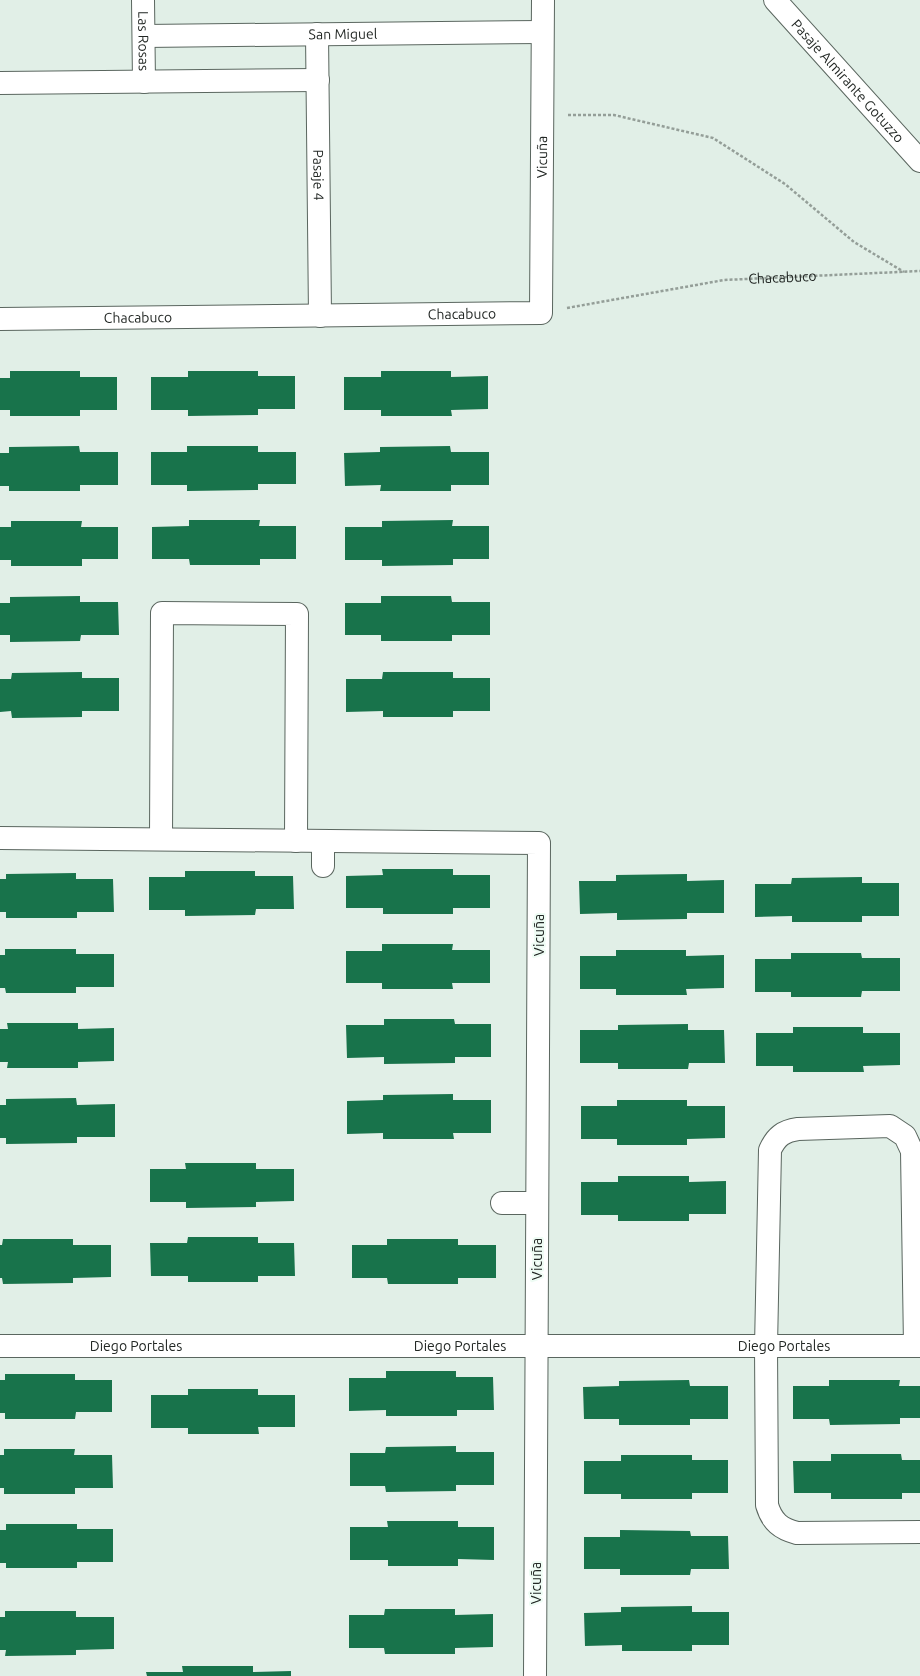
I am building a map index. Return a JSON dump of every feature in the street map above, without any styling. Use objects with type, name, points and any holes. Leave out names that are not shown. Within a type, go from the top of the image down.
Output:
[{"type":"street","name":"Las Rosas","points":[[143,0],[144,82]]},
{"type":"street","name":"Vicuña","points":[[541,313],[543,0]]},
{"type":"street","name":"Pasaje Almirante Gotuzzo","points":[[775,0],[920,161]]},
{"type":"street","name":"San Miguel","points":[[144,36],[542,32]]},
{"type":"street","name":"Pasaje 4","points":[[317,34],[320,316]]},
{"type":"street","points":[[0,83],[318,80]]},
{"type":"street","name":"Chacabuco","points":[[0,319],[541,313]]},
{"type":"street","points":[[161,839],[162,613],[297,614],[296,841]]},
{"type":"street","points":[[0,838],[323,841],[323,866]]},
{"type":"street","name":"Vicuña","points":[[323,841],[539,843],[535,1676]]},
{"type":"street","points":[[918,1346],[912,1151],[905,1136],[890,1126],[798,1129],[788,1130],[780,1135],[770,1150],[766,1347],[767,1505],[774,1521],[781,1527],[797,1533],[920,1532]]},
{"type":"street","points":[[502,1203],[538,1203]]},
{"type":"street","name":"Diego Portales","points":[[0,1346],[918,1346]]},
{"type":"path","points":[[542,109],[555,115],[614,115],[714,138],[785,184],[854,242],[904,272]]},
{"type":"path","name":"Chacabuco","points":[[541,313],[724,280],[920,271]]},
{"type":"building","points":[[10,371],[80,371],[80,377],[117,377],[117,410],[80,410],[80,416],[10,416],[10,410],[0,410],[0,378],[10,378]]},
{"type":"building","points":[[188,371],[258,371],[258,376],[295,376],[295,409],[258,409],[258,415],[188,416],[188,410],[151,410],[151,377],[188,377]]},
{"type":"building","points":[[381,371],[451,371],[451,377],[488,376],[488,409],[451,410],[452,416],[381,416],[381,410],[344,410],[344,377],[381,377]]},
{"type":"building","points":[[79,446],[80,452],[118,452],[118,485],[80,485],[80,491],[9,491],[9,486],[0,486],[0,453],[9,453],[9,447]]},
{"type":"building","points":[[187,446],[258,446],[258,452],[296,452],[296,484],[258,484],[258,490],[187,491],[187,485],[151,485],[151,452],[187,452]]},
{"type":"building","points":[[450,446],[451,452],[489,452],[489,485],[451,485],[451,491],[380,491],[381,485],[345,486],[344,453],[380,452],[380,447]]},
{"type":"building","points":[[189,520],[260,520],[259,526],[296,526],[296,559],[260,559],[260,565],[190,565],[189,559],[152,559],[152,527],[189,526]]},
{"type":"building","points":[[453,520],[452,526],[489,526],[489,559],[453,559],[453,565],[382,566],[382,560],[345,560],[345,527],[382,527],[382,521]]},
{"type":"building","points":[[11,521],[82,521],[81,527],[118,527],[118,559],[82,559],[82,566],[11,566],[11,560],[0,560],[0,527],[11,527]]},
{"type":"building","points":[[80,596],[80,602],[118,602],[119,635],[81,635],[80,641],[10,642],[10,635],[0,635],[0,603],[10,603],[10,597]]},
{"type":"building","points":[[381,596],[451,596],[452,602],[490,602],[490,635],[452,635],[452,641],[381,641],[381,635],[345,635],[345,603],[381,603]]},
{"type":"building","points":[[82,672],[82,678],[119,678],[119,711],[82,711],[82,717],[12,718],[11,711],[0,712],[0,679],[11,679],[12,673]]},
{"type":"building","points":[[383,672],[453,672],[453,678],[490,678],[490,711],[453,711],[453,717],[383,717],[383,711],[346,712],[346,679],[382,679]]},
{"type":"building","points":[[382,869],[453,869],[453,875],[490,875],[490,908],[453,908],[453,914],[383,914],[383,908],[346,908],[346,876],[383,875]]},
{"type":"building","points":[[185,871],[255,871],[255,876],[293,876],[294,909],[256,909],[255,915],[185,916],[185,910],[149,910],[149,877],[185,877]]},
{"type":"building","points":[[76,873],[76,879],[113,879],[114,912],[77,912],[77,918],[6,918],[6,912],[0,912],[0,879],[6,879],[6,874]]},
{"type":"building","points":[[687,874],[687,881],[724,880],[724,913],[687,913],[687,919],[617,920],[617,913],[580,914],[579,881],[616,881],[616,875]]},
{"type":"building","points":[[862,877],[862,883],[899,883],[899,916],[862,916],[862,922],[792,922],[792,916],[755,917],[755,884],[791,884],[792,878]]},
{"type":"building","points":[[382,944],[453,944],[452,950],[490,950],[490,983],[452,983],[453,989],[382,989],[382,983],[346,983],[346,951],[382,951]]},
{"type":"building","points":[[5,949],[76,949],[76,954],[114,954],[114,987],[76,987],[76,993],[6,993],[5,988],[0,988],[0,955],[5,955]]},
{"type":"building","points":[[616,950],[686,950],[686,956],[724,955],[724,988],[686,989],[687,995],[616,995],[616,989],[580,989],[580,956],[616,956]]},
{"type":"building","points":[[791,953],[861,953],[862,958],[900,958],[900,991],[862,991],[861,997],[791,997],[791,992],[755,992],[755,959],[791,959]]},
{"type":"building","points":[[384,1019],[454,1019],[455,1024],[491,1024],[491,1057],[455,1057],[455,1063],[384,1064],[384,1057],[347,1058],[346,1025],[384,1025]]},
{"type":"building","points":[[7,1023],[78,1023],[78,1029],[114,1028],[114,1061],[78,1062],[78,1068],[7,1068],[8,1062],[0,1062],[0,1029],[8,1029]]},
{"type":"building","points":[[688,1024],[688,1030],[724,1030],[725,1063],[689,1063],[688,1069],[618,1069],[618,1063],[580,1063],[580,1030],[618,1030],[618,1025]]},
{"type":"building","points":[[793,1027],[863,1027],[863,1033],[900,1033],[900,1065],[863,1066],[864,1072],[793,1072],[793,1066],[756,1066],[756,1033],[793,1033]]},
{"type":"building","points":[[453,1094],[453,1100],[491,1100],[491,1133],[453,1133],[454,1139],[383,1139],[383,1133],[347,1134],[347,1101],[383,1100],[383,1095]]},
{"type":"building","points":[[76,1098],[77,1105],[115,1104],[115,1137],[77,1137],[77,1143],[6,1144],[6,1138],[0,1138],[0,1105],[6,1105],[6,1099]]},
{"type":"building","points":[[617,1100],[687,1100],[687,1106],[725,1106],[725,1138],[687,1139],[687,1145],[617,1145],[617,1139],[581,1139],[581,1106],[617,1106]]},
{"type":"building","points":[[185,1163],[256,1163],[256,1169],[294,1169],[294,1201],[256,1202],[256,1207],[186,1208],[186,1202],[150,1202],[150,1169],[186,1169]]},
{"type":"building","points":[[618,1176],[689,1176],[689,1182],[726,1181],[726,1214],[689,1214],[689,1221],[618,1221],[618,1215],[581,1215],[581,1182],[618,1182]]},
{"type":"building","points":[[188,1237],[258,1237],[258,1243],[294,1243],[295,1276],[258,1276],[258,1282],[188,1282],[188,1276],[151,1276],[150,1243],[187,1243]]},
{"type":"building","points":[[3,1239],[73,1239],[73,1245],[111,1245],[111,1277],[73,1278],[73,1283],[3,1284],[2,1278],[0,1278],[0,1245],[2,1245]]},
{"type":"building","points":[[387,1239],[458,1239],[458,1245],[496,1245],[496,1278],[458,1278],[458,1284],[388,1284],[387,1278],[352,1278],[352,1245],[387,1245]]},
{"type":"building","points":[[386,1371],[456,1371],[456,1377],[493,1377],[494,1410],[457,1410],[457,1416],[386,1416],[386,1410],[349,1411],[349,1378],[386,1378]]},
{"type":"building","points":[[5,1374],[75,1374],[75,1380],[112,1380],[112,1412],[76,1412],[75,1419],[5,1419],[5,1413],[0,1413],[0,1380],[5,1380]]},
{"type":"building","points":[[689,1380],[690,1386],[728,1386],[728,1419],[690,1419],[690,1425],[619,1425],[619,1419],[584,1419],[583,1387],[619,1386],[619,1381]]},
{"type":"building","points":[[829,1380],[900,1380],[899,1386],[920,1386],[920,1418],[900,1418],[900,1424],[830,1425],[829,1419],[793,1419],[793,1386],[829,1386]]},
{"type":"building","points":[[188,1389],[258,1389],[258,1395],[295,1395],[295,1427],[258,1427],[259,1434],[188,1434],[188,1428],[151,1428],[151,1395],[188,1395]]},
{"type":"building","points":[[456,1446],[456,1452],[494,1452],[494,1485],[456,1485],[456,1491],[386,1492],[385,1486],[350,1486],[350,1453],[385,1453],[386,1447]]},
{"type":"building","points":[[4,1449],[75,1449],[74,1455],[112,1455],[113,1488],[75,1488],[75,1494],[4,1494],[4,1488],[0,1488],[0,1455],[4,1455]]},
{"type":"building","points":[[831,1454],[901,1454],[902,1460],[920,1460],[920,1493],[902,1493],[902,1499],[831,1499],[831,1493],[794,1493],[793,1461],[831,1461]]},
{"type":"building","points":[[621,1455],[692,1455],[692,1460],[728,1460],[728,1493],[692,1493],[692,1499],[621,1499],[621,1494],[584,1494],[584,1461],[621,1461]]},
{"type":"building","points":[[387,1521],[458,1521],[458,1527],[494,1527],[494,1560],[458,1559],[458,1566],[388,1566],[388,1560],[350,1560],[350,1527],[388,1527]]},
{"type":"building","points":[[6,1524],[77,1524],[77,1529],[113,1529],[113,1562],[77,1562],[77,1568],[6,1568],[6,1563],[0,1563],[0,1530],[6,1530]]},
{"type":"building","points":[[620,1530],[690,1531],[691,1536],[728,1536],[729,1569],[691,1569],[690,1575],[620,1575],[620,1569],[584,1569],[584,1537],[620,1537]]},
{"type":"building","points":[[692,1606],[692,1612],[729,1612],[729,1645],[692,1645],[692,1651],[622,1651],[622,1645],[585,1646],[584,1613],[621,1612],[621,1607]]},
{"type":"building","points":[[385,1609],[455,1609],[455,1615],[493,1614],[493,1647],[455,1648],[455,1654],[385,1654],[384,1648],[349,1648],[349,1615],[384,1615]]},
{"type":"building","points":[[5,1611],[76,1611],[76,1617],[114,1617],[114,1649],[76,1650],[76,1655],[5,1656],[6,1650],[0,1650],[0,1617],[5,1617]]},
{"type":"building","points":[[182,1666],[253,1666],[253,1672],[291,1671],[291,1676],[147,1676],[146,1672],[183,1672]]}]
